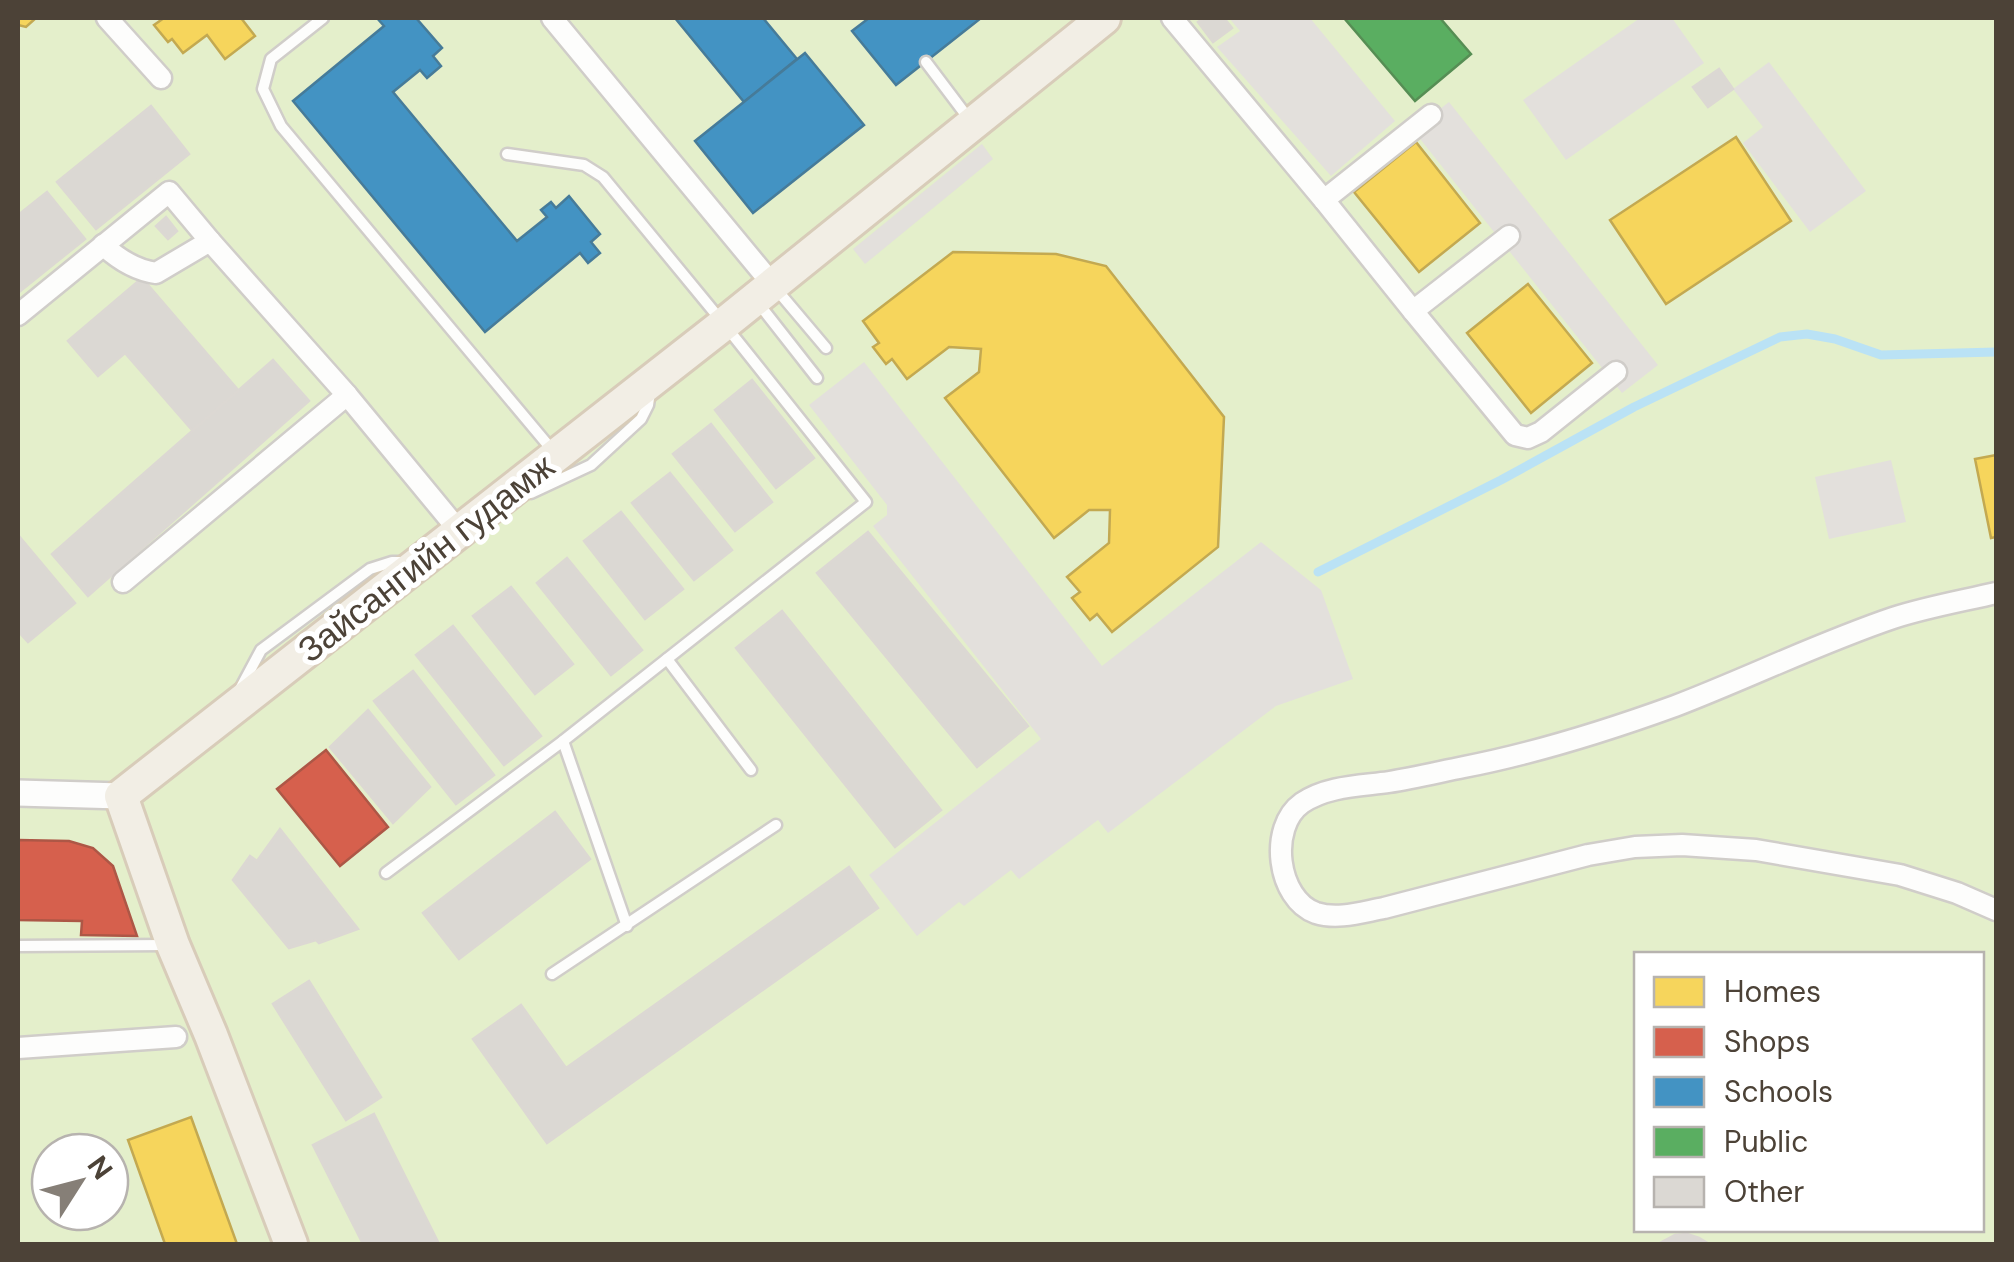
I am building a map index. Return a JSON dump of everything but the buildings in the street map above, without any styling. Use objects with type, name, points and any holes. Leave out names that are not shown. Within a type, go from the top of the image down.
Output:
[{"type":"main road","name":"Зайсангийн гудамж","points":[[121,796],[652,381],[1104,18]]},
{"type":"main road","points":[[121,796],[173,945],[291,1244]]},
{"type":"street","points":[[107,18],[161,78]]},
{"type":"street","points":[[552,18],[764,292]]},
{"type":"street","points":[[1172,18],[1515,435],[1528,438],[1541,432],[1616,372]]},
{"type":"street","points":[[1324,200],[1431,114]]},
{"type":"street","points":[[18,315],[168,192],[347,395],[470,524]]},
{"type":"street","points":[[1412,311],[1509,236]]},
{"type":"street","points":[[103,245],[130,265],[156,273],[210,242]]},
{"type":"street","points":[[123,582],[347,395]]},
{"type":"street","points":[[1996,593],[1895,618],[1675,706],[1562,744],[1321,794],[1292,812],[1282,847],[1284,874],[1294,895],[1309,909],[1331,916],[1384,908],[1588,855],[1682,845],[1756,850],[1900,875],[1996,910]]},
{"type":"street","points":[[18,794],[121,796]]},
{"type":"street","points":[[18,1048],[176,1037]]},
{"type":"lane","points":[[323,18],[271,59],[263,89],[271,109],[281,126],[556,456]]},
{"type":"lane","points":[[926,62],[973,124]]},
{"type":"lane","points":[[386,874],[563,741],[866,502],[602,177],[584,165],[506,154]]},
{"type":"lane","points":[[764,292],[826,348]]},
{"type":"lane","points":[[764,292],[817,378]]},
{"type":"lane","points":[[470,524],[591,465],[641,419],[652,381]]},
{"type":"lane","points":[[666,659],[751,770]]},
{"type":"lane","points":[[563,741],[628,926]]},
{"type":"lane","points":[[552,974],[776,825]]},
{"type":"lane","points":[[18,946],[173,945]]},
{"type":"lane","points":[[176,1037],[211,1035]]},
{"type":"green space","points":[[18,18],[1996,18],[1996,1244],[18,1244]]},
{"type":"shaded area","points":[[1229,18],[1310,18],[1395,121],[1331,176],[1217,47],[1240,31]]},
{"type":"shaded area","points":[[1640,18],[1672,18],[1704,63],[1566,160],[1523,100]]},
{"type":"shaded area","points":[[1769,62],[1866,191],[1810,232],[1743,143],[1763,127],[1733,89]]},
{"type":"shaded area","points":[[1449,102],[1658,365],[1622,393],[1413,130]]},
{"type":"shaded area","points":[[982,144],[993,159],[865,264],[853,249]]},
{"type":"shaded area","points":[[864,362],[1102,666],[1261,542],[1321,590],[1353,679],[1276,706],[1108,833],[1098,820],[1019,879],[1011,870],[964,906],[959,902],[917,936],[869,875],[1041,739],[873,526],[887,515],[887,505],[809,405]]},
{"type":"shaded area","points":[[1891,460],[1906,522],[1829,539],[1815,477]]},
{"type":"waterway","points":[[1318,572],[1501,480],[1634,407],[1780,337],[1807,334],[1881,355],[1996,352]]}]
